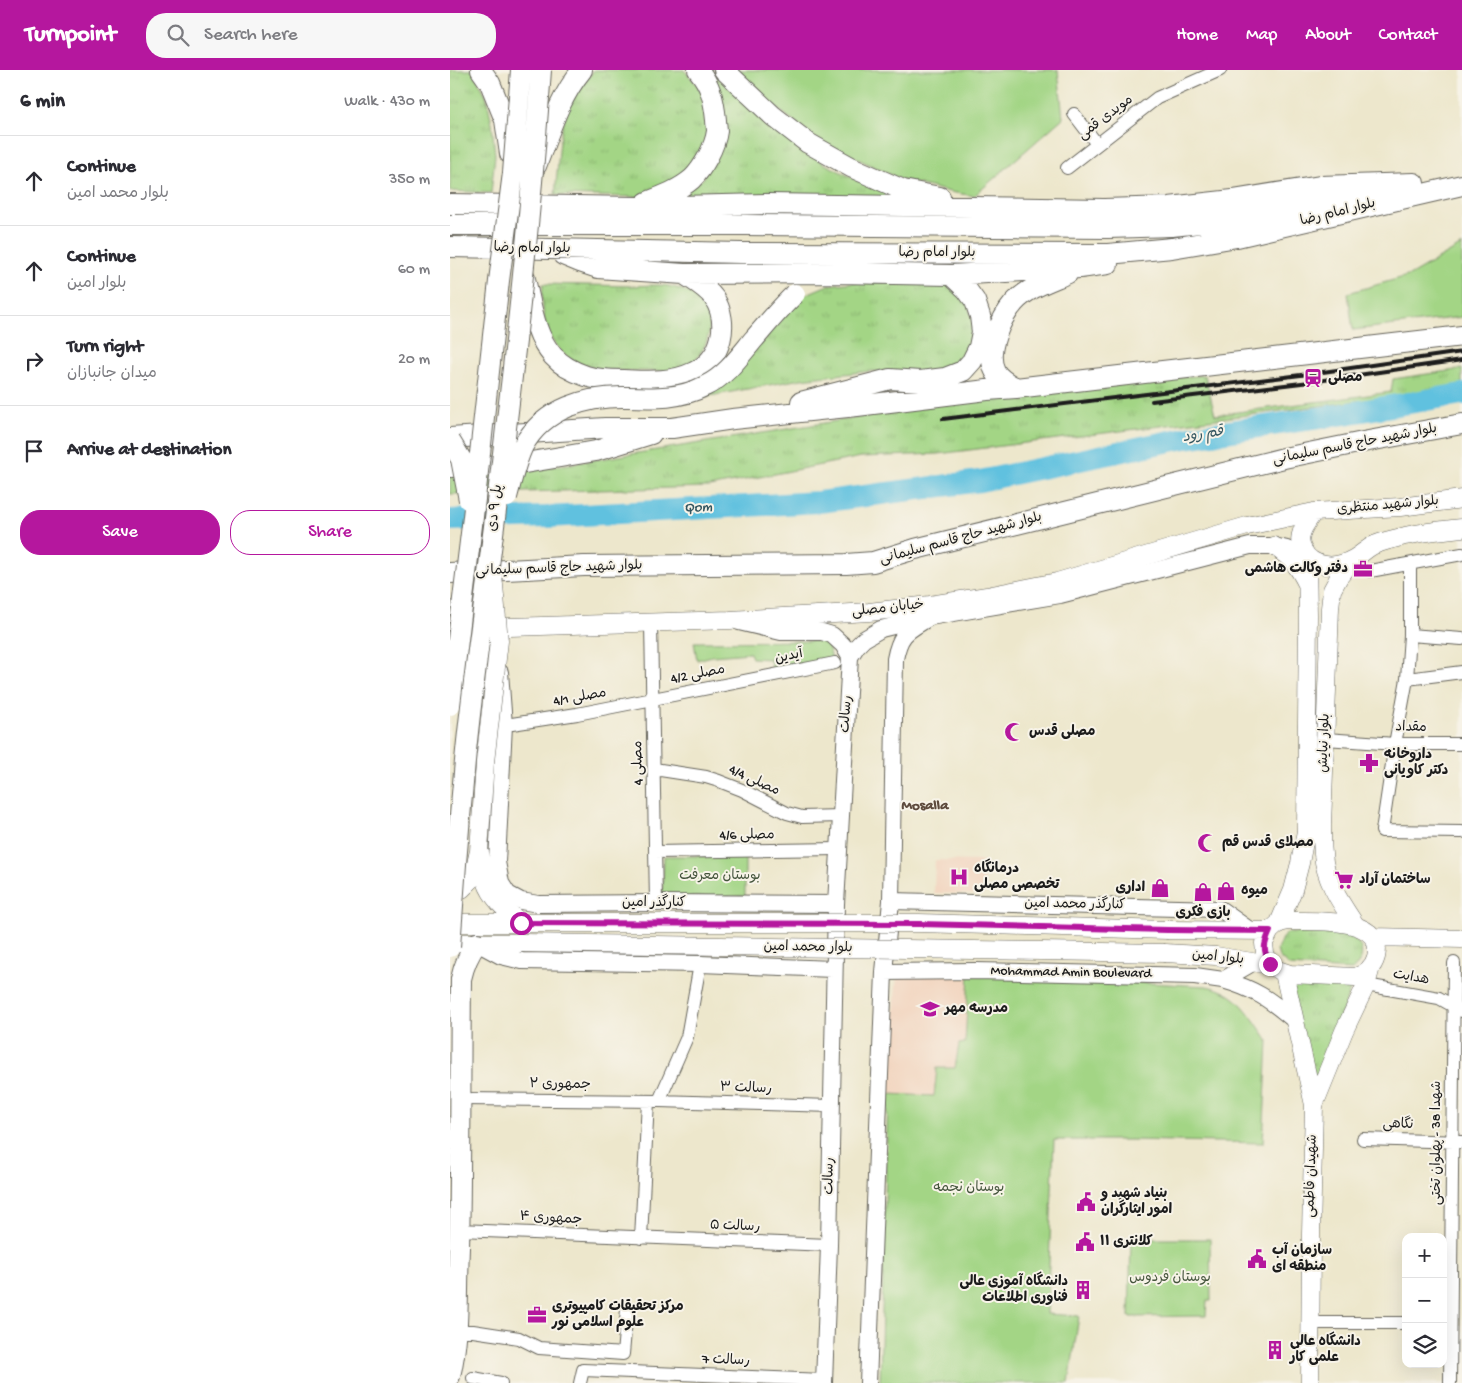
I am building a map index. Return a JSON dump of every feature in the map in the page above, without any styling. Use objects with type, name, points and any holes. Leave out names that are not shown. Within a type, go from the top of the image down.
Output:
[{"type":"main road","points":[[481,70],[490,83],[505,120],[513,173]]},
{"type":"main road","name":"پل ۹ دی","points":[[450,705],[473,517],[498,281],[513,173],[521,70]]},
{"type":"main road","name":"پل ۹ دی","points":[[450,945],[454,875],[465,760],[494,555],[524,273],[534,173],[540,70]]},
{"type":"main road","points":[[534,173],[558,110],[573,81],[582,70]]},
{"type":"main road","points":[[634,207],[664,196],[684,185],[693,178],[703,165],[711,149],[717,131],[713,94],[698,70]]},
{"type":"main road","points":[[724,70],[773,116],[808,142],[850,168],[903,190],[993,207]]},
{"type":"main road","points":[[1416,188],[1462,172]]},
{"type":"main road","points":[[450,204],[634,207],[767,204],[1104,209],[1169,207],[1233,200],[1320,186],[1416,188],[1462,184]]},
{"type":"main road","name":"بلوار امام رضا","points":[[450,225],[1098,228],[1172,226],[1236,219],[1416,188]]},
{"type":"main road","name":"بلوار امام رضا","points":[[450,247],[742,253],[1108,254],[1172,248],[1237,238],[1416,188]]},
{"type":"main road","points":[[552,250],[598,268],[684,274],[837,273],[950,276],[1080,268],[1122,262],[1172,248]]},
{"type":"main road","points":[[1016,388],[1001,379],[993,366],[992,352],[995,336],[1002,320],[1014,302],[1033,289],[1080,268]]},
{"type":"main road","points":[[524,273],[542,342],[554,357],[567,367],[586,376],[603,380],[650,381],[679,378],[696,372],[711,360],[719,348],[723,333],[719,309],[713,297],[702,286],[684,274]]},
{"type":"main road","points":[[450,892],[462,889],[470,881],[479,850],[485,762],[499,641],[494,555],[522,448],[531,435],[548,418],[562,408],[580,402],[615,397],[663,398],[682,395],[717,380],[733,365],[795,294],[815,281],[837,273]]},
{"type":"main road","points":[[732,419],[890,379],[920,381],[945,378],[963,372],[972,361],[979,347],[982,332],[980,316],[975,301],[968,290],[950,276]]},
{"type":"main road","points":[[450,467],[513,465],[596,451],[672,428],[732,419],[1462,336]]},
{"type":"main road","name":"بلوار شهید حاج قاسم سلیمانی","points":[[450,573],[494,555],[584,566],[846,564],[873,562],[960,538],[1284,458],[1462,424]]},
{"type":"main road","points":[[473,517],[461,459],[450,439],[605,428],[672,428]]},
{"type":"main road","name":"بلوار شهید منتظری","points":[[1314,512],[1400,507],[1462,499]]},
{"type":"main road","name":"بلوار نیایش","points":[[1269,966],[1264,943],[1293,890],[1306,831],[1308,586],[1306,555],[1301,547],[1300,537],[1304,526],[1314,512]]},
{"type":"main road","name":"خیابان مصلی","points":[[453,634],[869,612],[987,596],[1057,582],[1247,526],[1314,512]]},
{"type":"main road","points":[[1306,555],[1322,565],[1341,565],[1353,560],[1372,546],[1408,536],[1462,528]]},
{"type":"main road","points":[[1274,546],[1290,558],[1300,570],[1308,586]]},
{"type":"main road","points":[[450,558],[464,564],[494,555]]},
{"type":"main road","name":"بلوار نیایش","points":[[1353,560],[1339,577],[1332,590],[1330,608],[1322,854],[1325,869],[1333,889],[1356,926]]},
{"type":"main road","points":[[479,850],[497,862],[486,881]]},
{"type":"main road","points":[[479,850],[486,881],[491,892],[500,904],[521,923]]},
{"type":"main road","name":"بلوار امین","points":[[1168,930],[1251,931],[1274,927],[1289,921],[1344,922],[1356,926]]},
{"type":"main road","name":"بلوار محمد امین","points":[[450,923],[919,924],[1168,930]]},
{"type":"main road","points":[[1314,1105],[1344,1031],[1360,981],[1376,959],[1377,952],[1373,938],[1367,931],[1356,926]]},
{"type":"main road","points":[[1373,938],[1462,939]]},
{"type":"main road","points":[[450,1376],[456,1331],[459,1230],[460,1099],[456,973],[477,943]]},
{"type":"main road","name":"بلوار محمد امین","points":[[450,945],[522,943],[1165,953]]},
{"type":"main road","name":"بلوار امین","points":[[1165,953],[1216,956],[1360,981]]},
{"type":"main road","name":"شهیدان فاطمی","points":[[1269,966],[1294,1020],[1314,1105],[1310,1383]]},
{"type":"street","name":"مویدی قمی","points":[[1067,168],[1157,98],[1220,70]]},
{"type":"street","points":[[1074,114],[1097,144]]},
{"type":"street","name":"خیابان مصلی","points":[[845,660],[864,639],[881,629],[930,617],[1060,595],[1250,546],[1274,546],[1306,555]]},
{"type":"street","points":[[1370,571],[1462,554]]},
{"type":"street","points":[[1410,564],[1410,635],[1407,679],[1382,831],[1462,832]]},
{"type":"street","points":[[868,1383],[884,972],[891,901],[895,659],[898,644],[906,631],[930,617]]},
{"type":"street","points":[[730,620],[781,632],[822,632],[832,635],[843,645],[845,660]]},
{"type":"street","name":"مصلی 4","points":[[651,623],[656,903]]},
{"type":"street","points":[[1410,635],[1462,639]]},
{"type":"street","name":"کنارگذر امین","points":[[450,648],[465,636],[478,636],[490,641],[498,652],[500,659],[504,726],[497,862],[504,888],[508,894],[521,902],[538,904],[836,904]]},
{"type":"street","name":"آیدین","points":[[749,681],[845,660]]},
{"type":"street","name":"رسالت","points":[[824,1382],[829,1245],[834,969],[841,816],[845,660]]},
{"type":"street","points":[[1407,679],[1462,672]]},
{"type":"street","name":"مصلی 4/2","points":[[653,699],[749,681]]},
{"type":"street","name":"مصلی 4/1","points":[[512,724],[577,714],[653,699]]},
{"type":"street","name":"مقداد","points":[[1326,739],[1395,744],[1462,744]]},
{"type":"street","name":"مصلی 4/4","points":[[654,769],[719,780],[787,813],[802,817],[841,816]]},
{"type":"street","name":"مصلی 4/6","points":[[655,852],[839,849]]},
{"type":"street","name":"کنارگذر محمد امین","points":[[891,901],[1220,909],[1251,931]]},
{"type":"street","points":[[477,943],[501,956],[522,961],[700,964],[834,969]]},
{"type":"street","name":"شهدا 38 - پهلوان تختی","points":[[1450,1383],[1447,1324],[1457,1142],[1458,1008],[1454,963]]},
{"type":"street","points":[[640,1238],[653,1101],[687,1037],[700,964]]},
{"type":"street","points":[[1223,980],[1269,966]]},
{"type":"street","name":"Mohammad Amin Boulevard","points":[[884,972],[975,971],[1185,975],[1223,980],[1242,985],[1260,994],[1294,1020]]},
{"type":"street","name":"هدایت","points":[[1360,981],[1439,998],[1458,1008]]},
{"type":"street","name":"جمهوری ۲","points":[[460,1099],[653,1101]]},
{"type":"street","name":"رسالت ۳","points":[[653,1101],[832,1106]]},
{"type":"street","name":"نگاهی","points":[[1363,1139],[1457,1142]]},
{"type":"street","name":"جمهوری ۴","points":[[459,1230],[640,1238]]},
{"type":"street","name":"رسالت ۵","points":[[640,1238],[829,1245]]},
{"type":"street","points":[[456,1331],[473,1331],[519,1338],[539,1348],[623,1354],[627,1309]]},
{"type":"street","points":[[1310,1323],[1402,1323]]},
{"type":"street","name":"رسالت 7","points":[[580,1383],[583,1370],[627,1378],[824,1382]]},
{"type":"street","points":[[473,1378],[501,1383]]},
{"type":"shaded area","name":"درمانگاه تخصصی مصلی","points":[[935,860],[985,861],[984,895],[934,893]]},
{"type":"shaded area","name":"مدرسه مهر","points":[[897,972],[969,974],[965,1044],[959,1044],[955,1068],[934,1097],[888,1094]]},
{"type":"green space","points":[[450,70],[472,70],[486,95],[492,123],[495,155],[491,193],[450,191]]},
{"type":"green space","points":[[594,70],[684,70],[700,88],[707,107],[708,129],[704,147],[681,179],[659,191],[637,197],[555,195],[560,140],[564,120],[571,101]]},
{"type":"green space","points":[[734,70],[1058,70],[1063,118],[974,196],[902,180],[818,140],[773,105]]},
{"type":"green space","points":[[711,71],[760,116],[823,163],[871,187],[906,199],[671,202],[704,178]]},
{"type":"green space","points":[[1462,245],[1462,317],[1353,330],[1348,293],[1411,275]]},
{"type":"green space","points":[[855,282],[941,283],[954,288],[966,298],[976,330],[962,366],[919,373],[871,371],[801,379],[705,397],[725,384],[802,296],[828,285]]},
{"type":"green space","points":[[543,284],[659,285],[680,289],[696,297],[704,306],[710,327],[706,342],[699,355],[693,361],[686,366],[672,370],[617,370],[587,366],[574,361],[563,353],[549,334],[543,310]]},
{"type":"green space","points":[[1462,369],[1462,388],[938,454],[861,457],[709,487],[450,494],[450,475],[526,471],[936,405],[1205,375],[1215,415],[1391,392],[1393,379]]},
{"type":"green space","points":[[826,641],[832,658],[772,673],[770,659],[752,658],[750,653],[712,656],[697,660],[694,642]]},
{"type":"green space","name":"بوستان معرفت","points":[[664,856],[745,856],[745,896],[662,898]]},
{"type":"green space","points":[[1287,933],[1347,934],[1360,946],[1362,951],[1360,961],[1352,970],[1289,966],[1279,957],[1277,950],[1282,938]]},
{"type":"green space","name":"بوستان نجمه","points":[[969,974],[1206,986],[1218,989],[1236,999],[1268,1040],[1263,1143],[1054,1140],[1047,1314],[1079,1316],[1069,1383],[880,1383],[888,1094],[934,1096],[937,1068],[955,1068],[959,1044],[965,1043]]},
{"type":"green space","points":[[1287,982],[1351,986],[1317,1086]]},
{"type":"green space","name":"بوستان فردوس","points":[[1131,1239],[1210,1239],[1211,1301],[1207,1301],[1206,1316],[1129,1317]]},
{"type":"waterway","name":"قم رود","points":[[450,520],[547,517],[819,502],[980,481],[1185,438],[1462,394]]},
{"type":"railway","points":[[943,419],[1309,374],[1462,352]]},
{"type":"railway","points":[[1152,401],[1310,382],[1462,360]]},
{"type":"place","name":"مصلی","points":[[1313,378]]},
{"type":"place","name":"دفتر وکالت هاشمی","points":[[1363,569]]},
{"type":"place","name":"مصلی قدس","points":[[1014,732]]},
{"type":"place","name":"داروخانه دکتر کاویانی","points":[[1369,763]]},
{"type":"place","name":"مصلای قدس قم","points":[[1207,843]]},
{"type":"place","name":"درمانگاه تخصصی مصلی","points":[[959,877]]},
{"type":"place","name":"ساختمان آراد","points":[[1344,880]]},
{"type":"place","name":"اداری","points":[[1160,888]]},
{"type":"place","name":"میوه","points":[[1226,891]]},
{"type":"place","name":"بازی فکری","points":[[1203,892]]},
{"type":"place","name":"مدرسه مهر","points":[[930,1009]]},
{"type":"place","name":"بنیاد شهید و امور ایثارگران","points":[[1086,1202]]},
{"type":"place","name":"کلانتری ۱۱","points":[[1085,1242]]},
{"type":"place","name":"سازمان آب منطقه ای","points":[[1257,1259]]},
{"type":"place","name":"دانشگاه آموزی عالی فناوری اطلاعات","points":[[1083,1290]]},
{"type":"place","name":"مرکز تحقیقات کامپیوتری علوم اسلامی نور","points":[[537,1315]]},
{"type":"place","name":"دانشگاه عالی علمی کار","points":[[1275,1350]]},
{"type":"district","name":"Mosalla","points":[[925,806]]},
{"type":"route","points":[[521,923],[919,924],[1270,931],[1264,943],[1265,953],[1270,964]]},
{"type":"water label","name":"Qom","points":[[698,508]]}]
